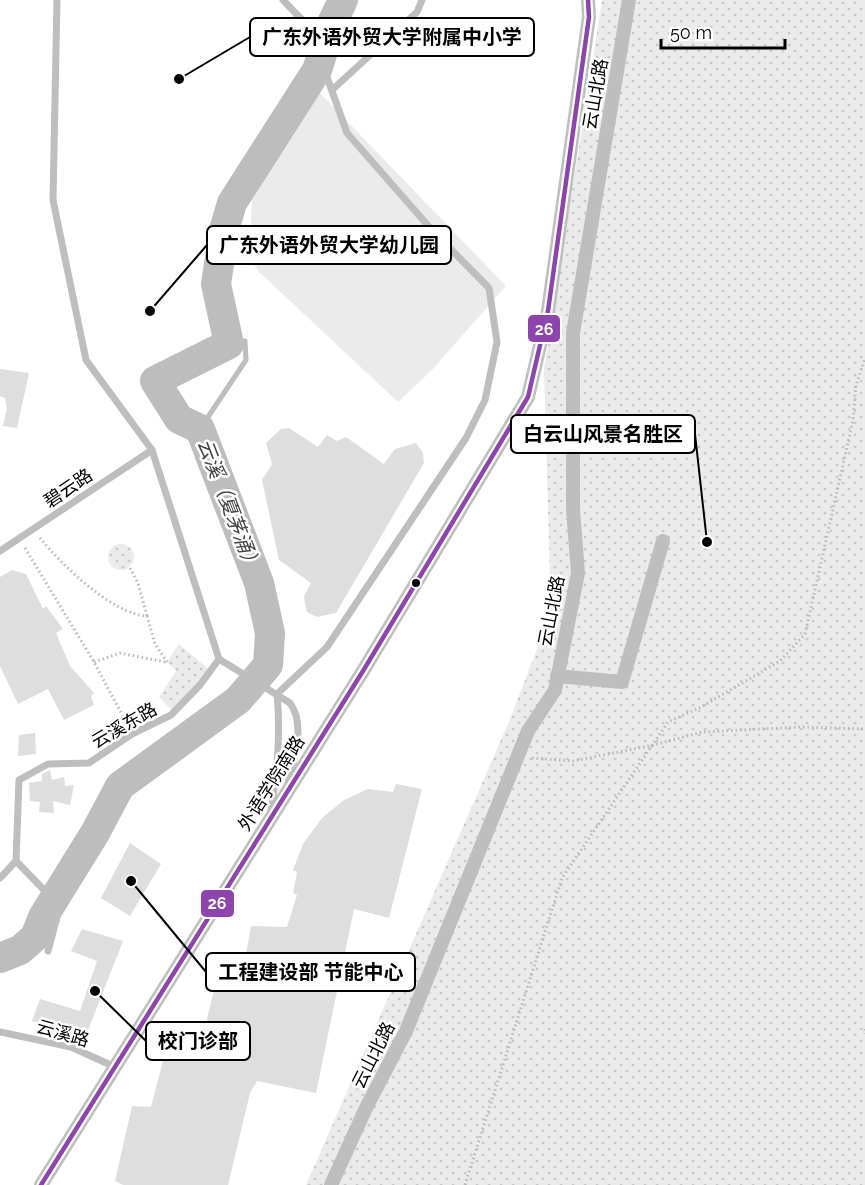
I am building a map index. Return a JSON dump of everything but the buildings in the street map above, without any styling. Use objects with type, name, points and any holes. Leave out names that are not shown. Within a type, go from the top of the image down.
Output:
[{"type":"street","name":"外语学院南路","points":[[41,1185],[270,820],[528,397],[548,311],[589,17],[588,0]]},
{"type":"street","name":"云山北路","points":[[331,1185],[366,1108],[406,1031],[528,731],[555,690],[578,573],[573,510],[574,315],[629,0]]},
{"type":"street","points":[[548,311],[574,315]]},
{"type":"street","points":[[557,676],[622,682],[663,542]]},
{"type":"lane","points":[[57,0],[53,200],[86,360],[152,450],[219,659],[277,694],[290,703],[297,712],[298,729],[285,795]]},
{"type":"lane","points":[[277,694],[327,647],[466,438],[485,400],[497,342],[489,288],[431,229],[347,133],[309,27],[283,0]]},
{"type":"lane","points":[[332,90],[417,12],[422,0]]},
{"type":"lane","name":"碧云路","points":[[0,551],[152,450]]},
{"type":"lane","name":"云溪东路","points":[[15,861],[19,832],[19,780],[48,764],[89,763],[132,734],[171,715],[200,685],[219,659]]},
{"type":"lane","points":[[270,820],[278,765],[280,727],[277,694]]},
{"type":"lane","points":[[0,878],[15,861],[47,893],[57,917],[48,951]]},
{"type":"lane","name":"云溪路","points":[[0,1032],[71,1047],[115,1067]]},
{"type":"path","points":[[465,1185],[562,878],[668,722],[701,707],[780,661],[805,634],[853,420],[856,385],[865,359]]},
{"type":"path","points":[[34,528],[73,576],[127,613],[147,616]]},
{"type":"path","points":[[19,539],[94,662],[132,734]]},
{"type":"path","points":[[94,662],[120,653],[152,657],[167,663],[155,644],[138,583],[130,568]]},
{"type":"path","points":[[518,757],[573,761],[654,745],[702,732],[800,727],[865,729]]},
{"type":"path","points":[[865,1029],[865,1034]]},
{"type":"shaded area","points":[[602,0],[865,0],[865,1185],[306,1185],[508,724],[551,613],[544,369]]},
{"type":"shaded area","points":[[318,91],[506,286],[431,371],[398,402],[258,271],[249,256],[252,200]]},
{"type":"shaded area","points":[[121,544],[130,548],[134,557],[130,566],[121,570],[112,566],[108,557],[112,548]]},
{"type":"shaded area","points":[[179,644],[211,671],[174,712],[159,697],[176,671],[167,662]]},
{"type":"waterway","name":"云溪（夏茅涌）","points":[[0,958],[20,950],[35,937],[43,917],[95,833],[120,786],[238,700],[268,665],[270,633],[259,583],[200,429],[179,419],[155,381],[229,344],[216,284],[224,230],[232,203],[317,70],[332,23],[343,0]]},
{"type":"waterway","points":[[200,429],[246,360],[245,341],[229,344]]},
{"type":"transit line","name":"26","points":[[41,1185],[363,671],[528,397],[548,311],[589,17],[588,0]]},
{"type":"place","name":"广东外语外贸大学附属中小学","points":[[179,79]]},
{"type":"place","name":"广东外语外贸大学幼儿园","points":[[150,311]]},
{"type":"place","name":"白云山风景名胜区","points":[[707,542]]},
{"type":"place","name":"工程建设部 节能中心","points":[[131,881]]},
{"type":"place","name":"校门诊部","points":[[95,991]]}]
